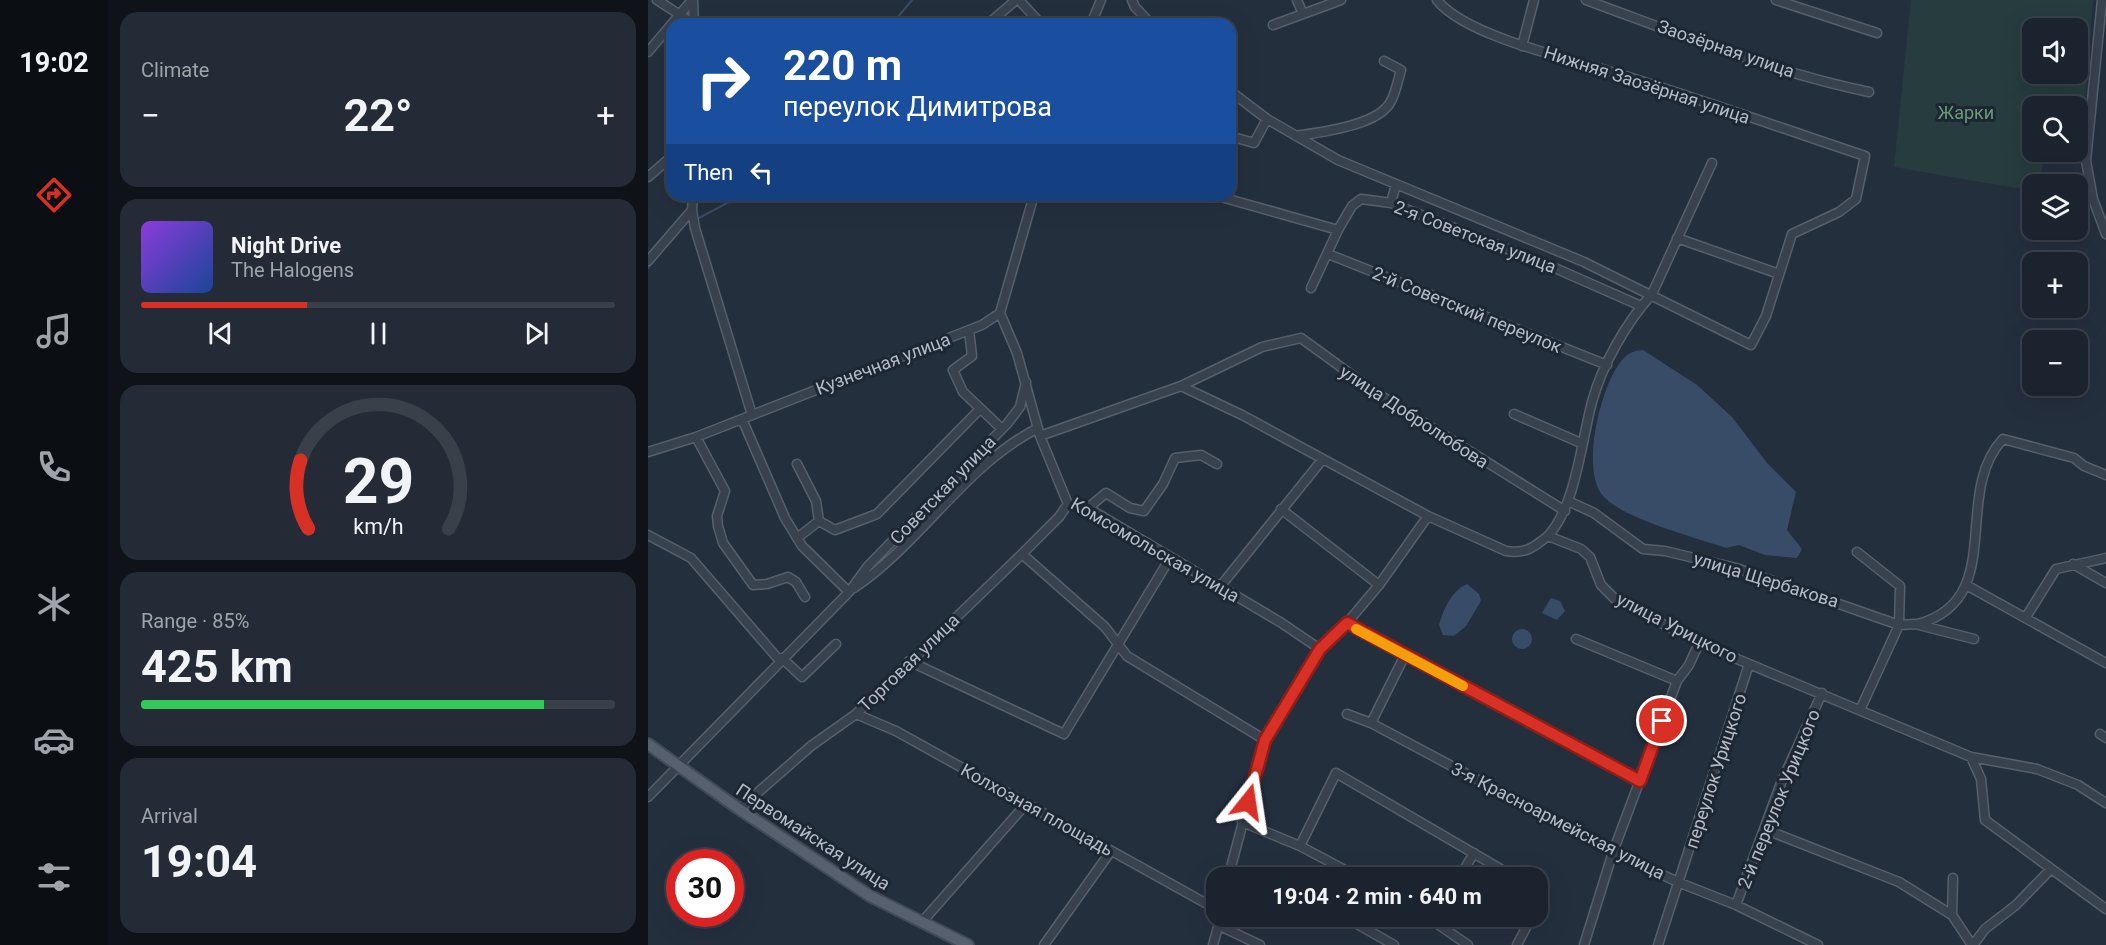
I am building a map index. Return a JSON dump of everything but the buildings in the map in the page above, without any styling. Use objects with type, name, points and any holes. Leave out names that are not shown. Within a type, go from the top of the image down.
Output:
[{"type":"main road","name":"Первомайская улица","points":[[648,744],[739,809],[870,896],[968,945]]},
{"type":"street","points":[[657,0],[686,18]]},
{"type":"street","points":[[676,18],[692,0]]},
{"type":"street","points":[[692,0],[694,18]]},
{"type":"street","points":[[996,18],[1018,0],[1035,18]]},
{"type":"street","points":[[1094,18],[1101,0]]},
{"type":"street","points":[[1132,0],[1145,18]]},
{"type":"street","points":[[1297,0],[1303,14]]},
{"type":"street","points":[[1273,25],[1341,0]]},
{"type":"street","name":"Нижняя Заозёрная улица","points":[[1437,0],[1454,17],[1522,46],[1622,75],[1865,156],[1856,199],[1839,212],[1792,234],[1779,274]]},
{"type":"street","points":[[1522,46],[1534,0]]},
{"type":"street","name":"Заозёрная улица","points":[[1586,0],[1764,63],[1827,83],[1869,92]]},
{"type":"street","points":[[1776,0],[1877,33]]},
{"type":"street","points":[[2102,0],[2086,161],[2093,199],[2106,234]]},
{"type":"street","points":[[648,52],[666,30]]},
{"type":"street","points":[[1296,136],[1333,130],[1372,118],[1387,107],[1401,70],[1384,61]]},
{"type":"street","points":[[1236,96],[1267,119],[1338,160],[1584,262],[1751,345],[1766,316],[1779,274],[1677,238]]},
{"type":"street","points":[[1236,138],[1254,143],[1267,119]]},
{"type":"street","points":[[648,177],[666,161]]},
{"type":"street","points":[[1181,386],[1242,415],[1428,516],[1506,551],[1520,553],[1531,550],[1548,536],[1565,512],[1593,399],[1607,366],[1641,306],[1652,294],[1712,164]]},
{"type":"street","points":[[1391,203],[1396,184]]},
{"type":"street","name":"2-я Советская улица","points":[[1338,230],[1352,206],[1361,200],[1391,203],[1548,265],[1641,306]]},
{"type":"street","points":[[693,201],[692,210],[752,415]]},
{"type":"street","points":[[1000,314],[1031,201]]},
{"type":"street","points":[[1235,201],[1338,230],[1311,288]]},
{"type":"street","points":[[648,261],[692,210]]},
{"type":"street","name":"2-й Советский переулок","points":[[1328,254],[1607,366]]},
{"type":"street","name":"Кузнечная улица","points":[[648,452],[742,419],[969,330],[1000,314]]},
{"type":"street","name":"Комсомольская улица","points":[[1000,314],[1026,382],[1039,432],[1068,504],[1088,508],[1219,588],[1280,622],[1320,649]]},
{"type":"street","points":[[969,330],[972,356],[953,370],[963,392],[1002,429]]},
{"type":"street","name":"улица Добролюбова","points":[[1262,347],[1300,338],[1378,394],[1565,512]]},
{"type":"street","name":"Советская улица","points":[[849,592],[882,568],[996,453],[1039,432],[1181,386],[1262,347]]},
{"type":"street","name":"Советская улица","points":[[648,798],[849,592],[868,566],[1002,429],[1020,406],[1026,382]]},
{"type":"street","points":[[819,521],[835,530],[877,514],[980,409]]},
{"type":"street","points":[[1514,414],[1581,443]]},
{"type":"street","points":[[742,419],[785,518],[797,538],[849,592]]},
{"type":"street","points":[[696,437],[725,491],[717,516],[723,543],[753,585],[767,584],[788,577],[796,582],[805,597]]},
{"type":"street","points":[[1915,624],[1938,618],[1954,606],[1968,586],[1984,468],[1993,450],[2003,439],[2074,458],[2084,466],[2106,475]]},
{"type":"street","points":[[1088,508],[1106,493],[1130,508],[1144,511],[1163,484],[1176,458],[1201,455],[1217,464]]},
{"type":"street","points":[[1219,588],[1322,459]]},
{"type":"street","points":[[797,465],[816,501],[819,521]]},
{"type":"street","name":"улица Щербакова","points":[[1568,501],[1594,513],[1643,549],[1665,550],[1736,568],[1899,625],[1915,624],[1974,639]]},
{"type":"street","name":"Торговая улица","points":[[739,809],[811,746],[856,714],[1022,554],[1059,517],[1068,504]]},
{"type":"street","points":[[1281,508],[1379,585]]},
{"type":"street","points":[[1231,867],[1265,740],[1320,649],[1347,623],[1379,585],[1428,516]]},
{"type":"street","points":[[797,538],[819,521]]},
{"type":"street","points":[[648,534],[691,558],[781,660],[802,676],[836,644]]},
{"type":"street","name":"улица Урицкого","points":[[1548,536],[1581,549],[1590,557],[1602,585],[1615,599],[1699,643],[1971,757],[2037,769],[2078,785],[2106,803]]},
{"type":"street","points":[[1857,552],[1900,586],[1899,625],[1860,710]]},
{"type":"street","points":[[1022,554],[1105,627],[1127,656],[1265,740]]},
{"type":"street","points":[[909,661],[1064,734],[1170,558]]},
{"type":"street","points":[[2026,617],[2056,569],[2106,558]]},
{"type":"street","points":[[2073,564],[2106,583]]},
{"type":"street","points":[[1968,586],[2106,663]]},
{"type":"street","points":[[1347,623],[1640,781]]},
{"type":"street","points":[[1576,639],[1677,681]]},
{"type":"street","points":[[1584,945],[1613,852],[1677,681],[1689,665],[1699,643]]},
{"type":"street","points":[[1371,723],[1405,656]]},
{"type":"street","name":"переулок Урицкого","points":[[1658,945],[1680,883],[1749,664]]},
{"type":"street","name":"2-й переулок Урицкого","points":[[1736,905],[1781,783],[1822,693]]},
{"type":"street","name":"Колхозная площадь","points":[[856,714],[896,731],[1025,805],[1206,904]]},
{"type":"street","name":"3-я Красноармейская улица","points":[[1347,714],[1371,723],[1613,852],[1680,883],[1736,905],[1818,945]]},
{"type":"street","points":[[1971,757],[1981,779],[1984,820],[2106,909]]},
{"type":"street","points":[[1300,846],[1336,772],[1498,867]]},
{"type":"street","points":[[922,922],[1025,805]]},
{"type":"street","points":[[1242,822],[1300,846],[1339,867]]},
{"type":"street","points":[[1764,829],[1880,873],[1952,915],[1972,945],[1985,929],[2016,905],[2051,869]]},
{"type":"street","points":[[1044,945],[1111,852]]},
{"type":"street","points":[[1466,867],[1474,853]]},
{"type":"street","points":[[1952,915],[1953,878]]},
{"type":"street","points":[[1213,945],[1218,927]]},
{"type":"street","points":[[1230,927],[1260,945]]},
{"type":"street","points":[[1362,927],[1394,945]]},
{"type":"street","points":[[1443,927],[1468,945]]},
{"type":"street","points":[[1517,945],[1526,927]]},
{"type":"green space","name":"Жарки","points":[[1911,0],[2093,0],[2088,64],[2088,18],[2022,18],[2022,84],[2086,84],[2086,96],[2022,96],[2022,162],[2043,162],[2041,174],[2022,174],[2022,187],[2016,188],[1894,167]]},
{"type":"water","points":[[1643,350],[1697,385],[1732,417],[1767,463],[1796,492],[1787,530],[1802,549],[1797,558],[1765,555],[1739,545],[1726,548],[1627,513],[1604,497],[1597,485],[1593,468],[1593,449],[1601,407],[1607,387],[1623,359],[1632,352]]},
{"type":"water","points":[[1467,584],[1479,594],[1481,601],[1466,626],[1454,636],[1443,635],[1439,625],[1446,607],[1452,596]]},
{"type":"water","points":[[1551,598],[1560,601],[1565,611],[1557,620],[1542,613]]},
{"type":"water","points":[[1522,629],[1529,632],[1532,639],[1529,646],[1522,649],[1515,646],[1512,639],[1515,632]]},
{"type":"waterway","points":[[897,18],[912,0]]},
{"type":"waterway","points":[[699,218],[731,201]]},
{"type":"waterway","points":[[648,268],[661,252]]},
{"type":"slow traffic","points":[[1356,629],[1463,686]]},
{"type":"route","points":[[1248,802],[1265,740],[1320,649],[1347,623],[1640,781],[1662,721]]}]
